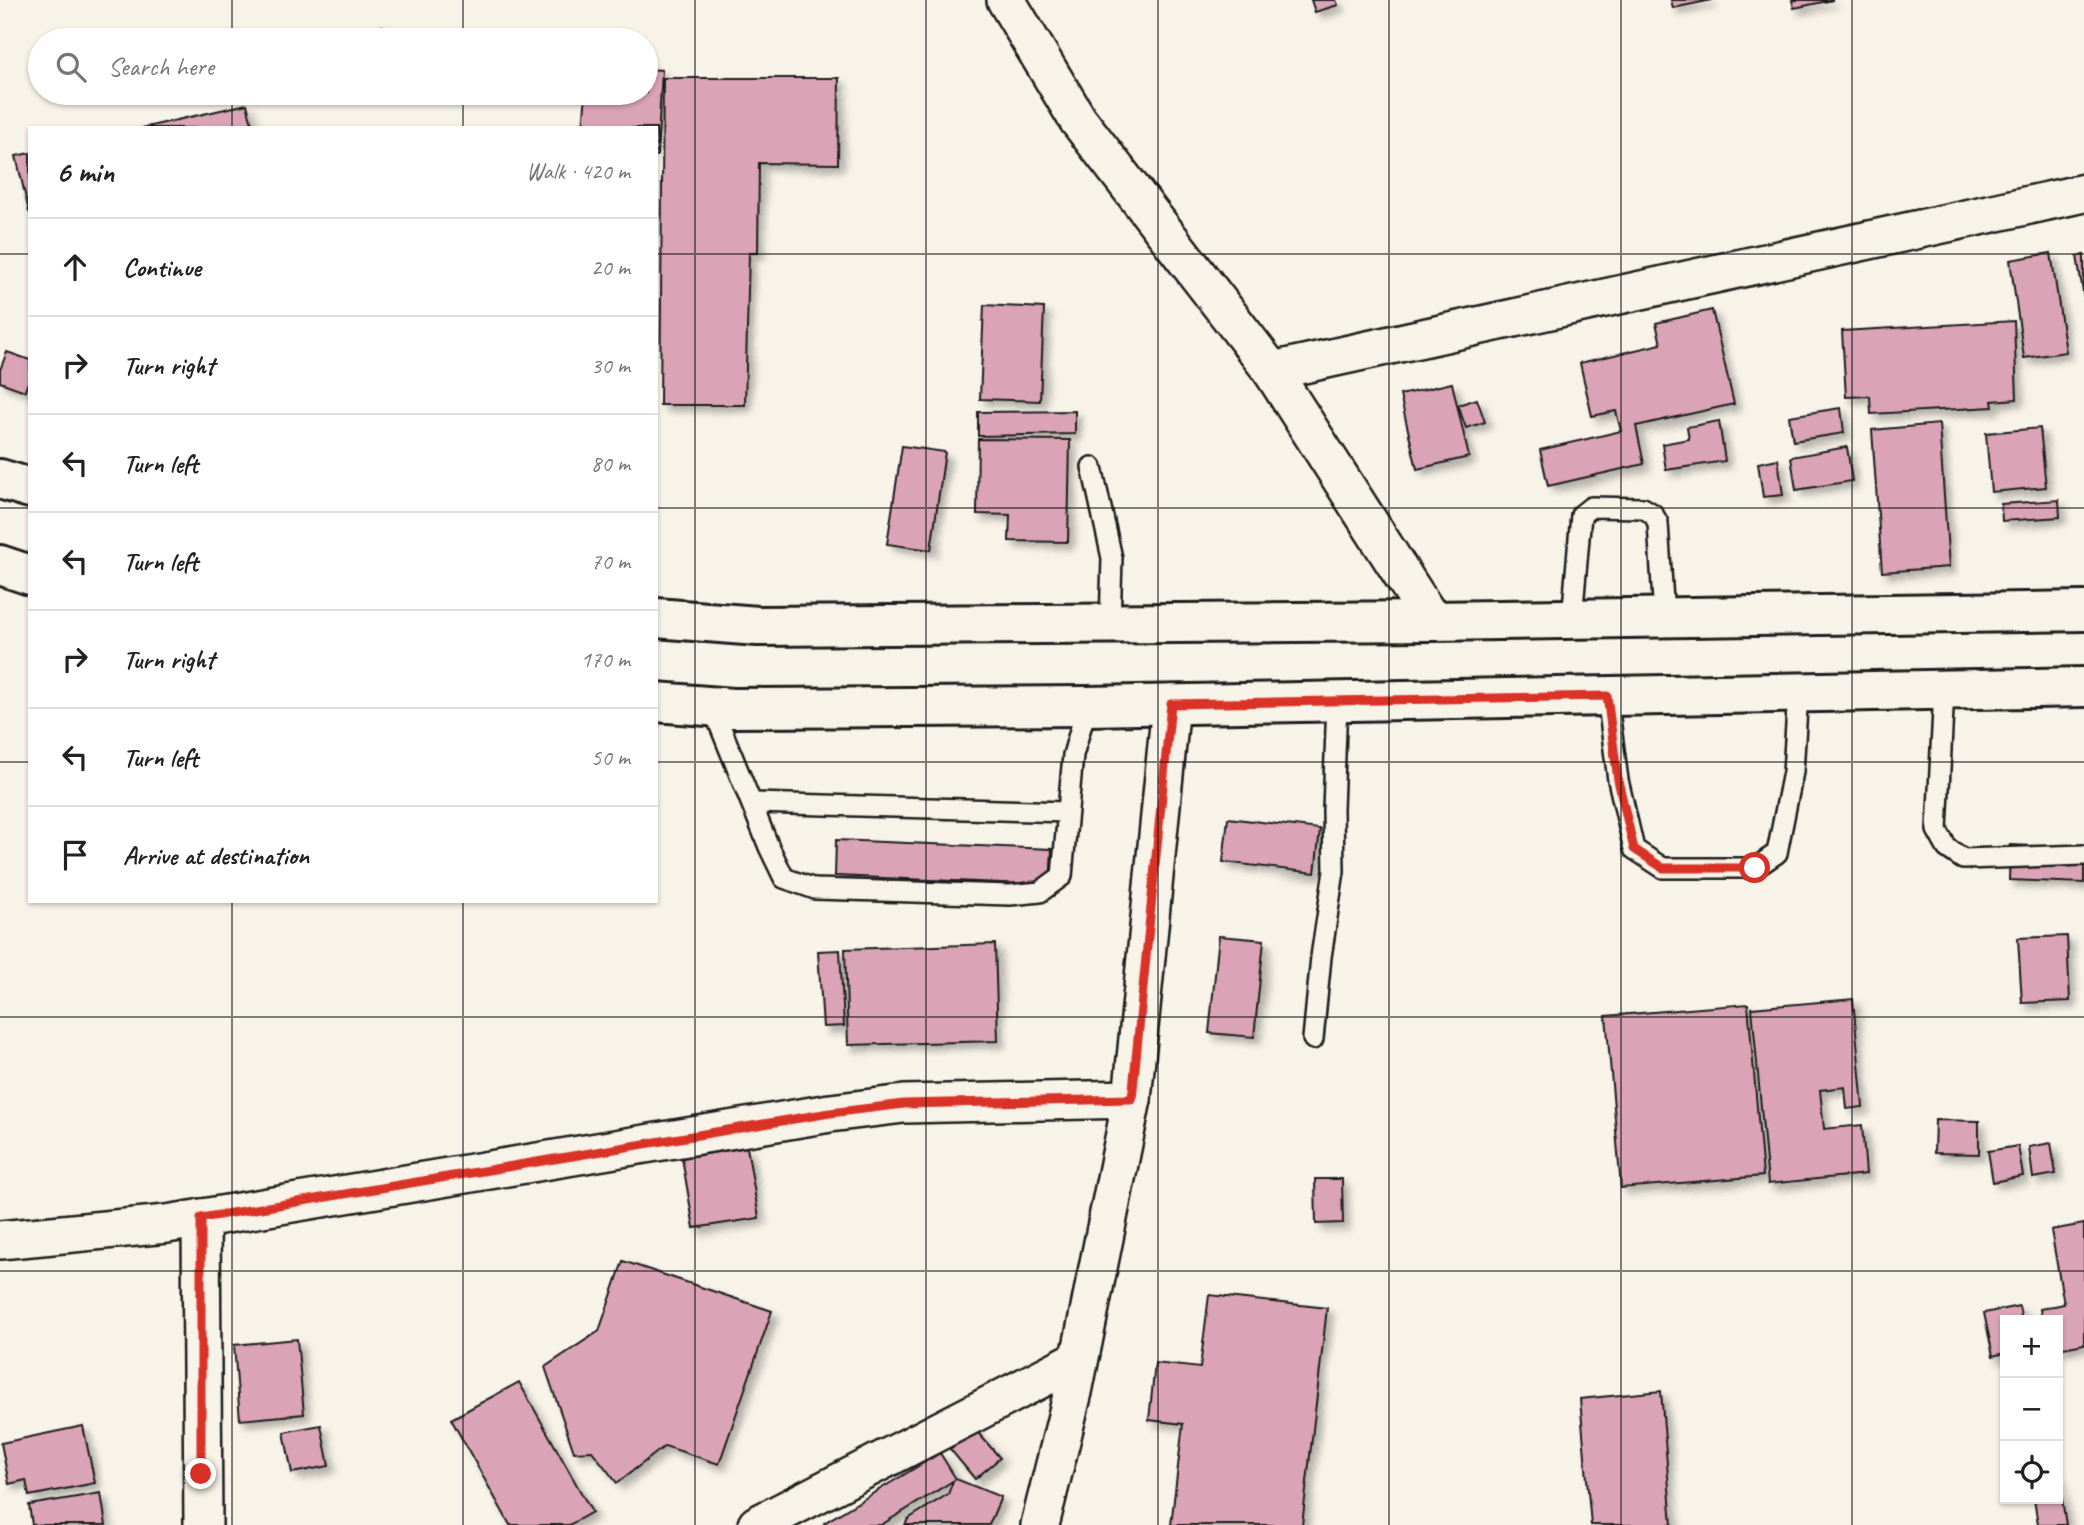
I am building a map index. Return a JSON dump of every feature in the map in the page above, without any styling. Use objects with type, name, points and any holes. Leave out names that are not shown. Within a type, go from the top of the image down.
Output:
[{"type":"main road","points":[[0,479],[28,487]]},
{"type":"main road","points":[[0,565],[28,574]]},
{"type":"main road","points":[[658,618],[758,626],[1572,620],[2084,611]]},
{"type":"main road","points":[[658,702],[733,708],[1087,706],[2084,687]]},
{"type":"street","points":[[1006,0],[1078,120],[1272,371],[1432,621]]},
{"type":"street","points":[[1272,371],[2084,193]]},
{"type":"street","points":[[1040,1525],[1079,1359],[1132,1099],[1171,704]]},
{"type":"street","points":[[0,1240],[167,1224],[904,1104],[1132,1099]]},
{"type":"street","points":[[201,1218],[202,1525]]},
{"type":"street","points":[[757,1525],[1079,1359]]},
{"type":"lane","points":[[1092,467],[1112,558],[1110,624]]},
{"type":"lane","points":[[1572,620],[1581,515],[1591,508],[1643,508],[1653,514],[1658,523],[1664,617]]},
{"type":"lane","points":[[1944,689],[1937,830],[1947,848],[1963,859],[2084,855]]},
{"type":"lane","points":[[1607,696],[1618,780],[1634,849],[1663,868],[1755,868],[1777,853],[1793,772],[1798,692]]},
{"type":"lane","points":[[1313,1039],[1321,957],[1334,871],[1337,701]]},
{"type":"lane","points":[[712,706],[784,878],[815,889],[1010,895],[1040,892],[1062,876],[1073,755],[1087,706]]},
{"type":"lane","points":[[752,803],[1067,812]]},
{"type":"building","points":[[1311,0],[1336,0],[1338,5],[1315,12]]},
{"type":"building","points":[[1671,0],[1712,0],[1673,8]]},
{"type":"building","points":[[1792,0],[1833,0],[1794,8]]},
{"type":"building","points":[[658,70],[662,70],[658,140],[658,126],[583,126],[585,105],[658,105]]},
{"type":"building","points":[[663,78],[839,78],[838,164],[759,163],[758,253],[749,253],[745,405],[660,405]]},
{"type":"building","points":[[247,105],[252,126],[151,126]]},
{"type":"building","points":[[28,153],[28,208],[16,156]]},
{"type":"building","points":[[2051,253],[2066,352],[2024,358],[2010,260]]},
{"type":"building","points":[[2084,255],[2084,298],[2077,256]]},
{"type":"building","points":[[984,305],[1044,308],[1040,401],[980,399]]},
{"type":"building","points":[[1712,310],[1734,404],[1636,426],[1644,464],[1548,486],[1540,450],[1621,431],[1616,411],[1592,416],[1580,363],[1661,344],[1656,323]]},
{"type":"building","points":[[2014,321],[2017,399],[1992,401],[1993,407],[1871,414],[1870,396],[1846,397],[1842,331]]},
{"type":"building","points":[[7,352],[28,359],[28,382],[25,391],[0,382],[0,370]]},
{"type":"building","points":[[1452,383],[1469,457],[1417,469],[1400,395]]},
{"type":"building","points":[[1477,399],[1485,422],[1466,428],[1458,405]]},
{"type":"building","points":[[1841,408],[1844,433],[1793,441],[1789,416]]},
{"type":"building","points":[[1075,411],[1075,434],[978,436],[978,412]]},
{"type":"building","points":[[1719,421],[1725,461],[1666,470],[1662,444],[1689,439],[1687,427]]},
{"type":"building","points":[[1939,424],[1949,567],[1882,572],[1872,430]]},
{"type":"building","points":[[2040,428],[2046,487],[1991,492],[1986,433]]},
{"type":"building","points":[[978,439],[1070,440],[1068,542],[1009,541],[1010,515],[977,514]]},
{"type":"building","points":[[902,446],[945,452],[931,550],[887,544]]},
{"type":"building","points":[[1847,447],[1852,481],[1796,490],[1791,457]]},
{"type":"building","points":[[1778,459],[1783,495],[1763,497],[1758,463]]},
{"type":"building","points":[[2059,500],[2060,517],[2002,521],[2001,504]]},
{"type":"building","points":[[1228,818],[1320,829],[1315,873],[1223,862]]},
{"type":"building","points":[[836,840],[1052,849],[1050,885],[835,876]]},
{"type":"building","points":[[2010,845],[2084,848],[2084,883],[2009,880]]},
{"type":"building","points":[[1219,936],[1264,940],[1254,1037],[1209,1033]]},
{"type":"building","points":[[2067,936],[2070,1001],[2022,1003],[2018,938]]},
{"type":"building","points":[[995,944],[998,1041],[848,1045],[845,949]]},
{"type":"building","points":[[840,950],[844,1026],[823,1027],[818,951]]},
{"type":"building","points":[[1853,999],[1863,1107],[1847,1109],[1845,1087],[1820,1090],[1824,1129],[1862,1125],[1866,1174],[1768,1184],[1752,1008]]},
{"type":"building","points":[[1748,1004],[1763,1176],[1621,1188],[1606,1016]]},
{"type":"building","points":[[1935,1120],[1979,1121],[1979,1154],[1934,1153]]},
{"type":"building","points":[[2051,1143],[2056,1174],[2033,1178],[2029,1147]]},
{"type":"building","points":[[2018,1146],[2023,1176],[1993,1182],[1988,1151]]},
{"type":"building","points":[[747,1147],[759,1218],[694,1228],[682,1158]]},
{"type":"building","points":[[1315,1179],[1342,1179],[1343,1223],[1316,1224]]},
{"type":"building","points":[[2084,1224],[2084,1344],[2063,1348],[2063,1315],[2041,1315],[2040,1309],[2064,1304],[2051,1230]]},
{"type":"building","points":[[623,1261],[772,1311],[719,1464],[665,1446],[617,1483],[592,1451],[574,1452],[545,1367],[599,1331]]},
{"type":"building","points":[[1209,1295],[1327,1308],[1302,1525],[1171,1525],[1183,1424],[1149,1420],[1155,1363],[1200,1368]]},
{"type":"building","points":[[2019,1306],[2021,1315],[2000,1315],[2000,1354],[1993,1356],[1984,1313]]},
{"type":"building","points":[[297,1339],[304,1414],[240,1420],[234,1345]]},
{"type":"building","points":[[519,1382],[592,1512],[569,1525],[510,1525],[451,1419]]},
{"type":"building","points":[[1661,1391],[1672,1525],[1591,1525],[1580,1399]]},
{"type":"building","points":[[321,1425],[329,1466],[292,1473],[284,1432]]},
{"type":"building","points":[[83,1426],[95,1483],[29,1496],[26,1480],[9,1484],[1,1443]]},
{"type":"building","points":[[975,1429],[1000,1458],[975,1479],[950,1449]]},
{"type":"building","points":[[940,1453],[956,1479],[1001,1497],[989,1525],[905,1525],[908,1519],[948,1494],[953,1481],[881,1525],[825,1525],[824,1523]]},
{"type":"building","points":[[101,1493],[106,1525],[32,1525],[29,1505]]},
{"type":"building","points":[[2035,1504],[2063,1504],[2066,1525],[2038,1525]]},
{"type":"route","points":[[201,1474],[201,1218],[699,1137],[830,1113],[904,1104],[1132,1099],[1171,704],[1607,696],[1618,780],[1634,849],[1663,868],[1755,868]]}]
